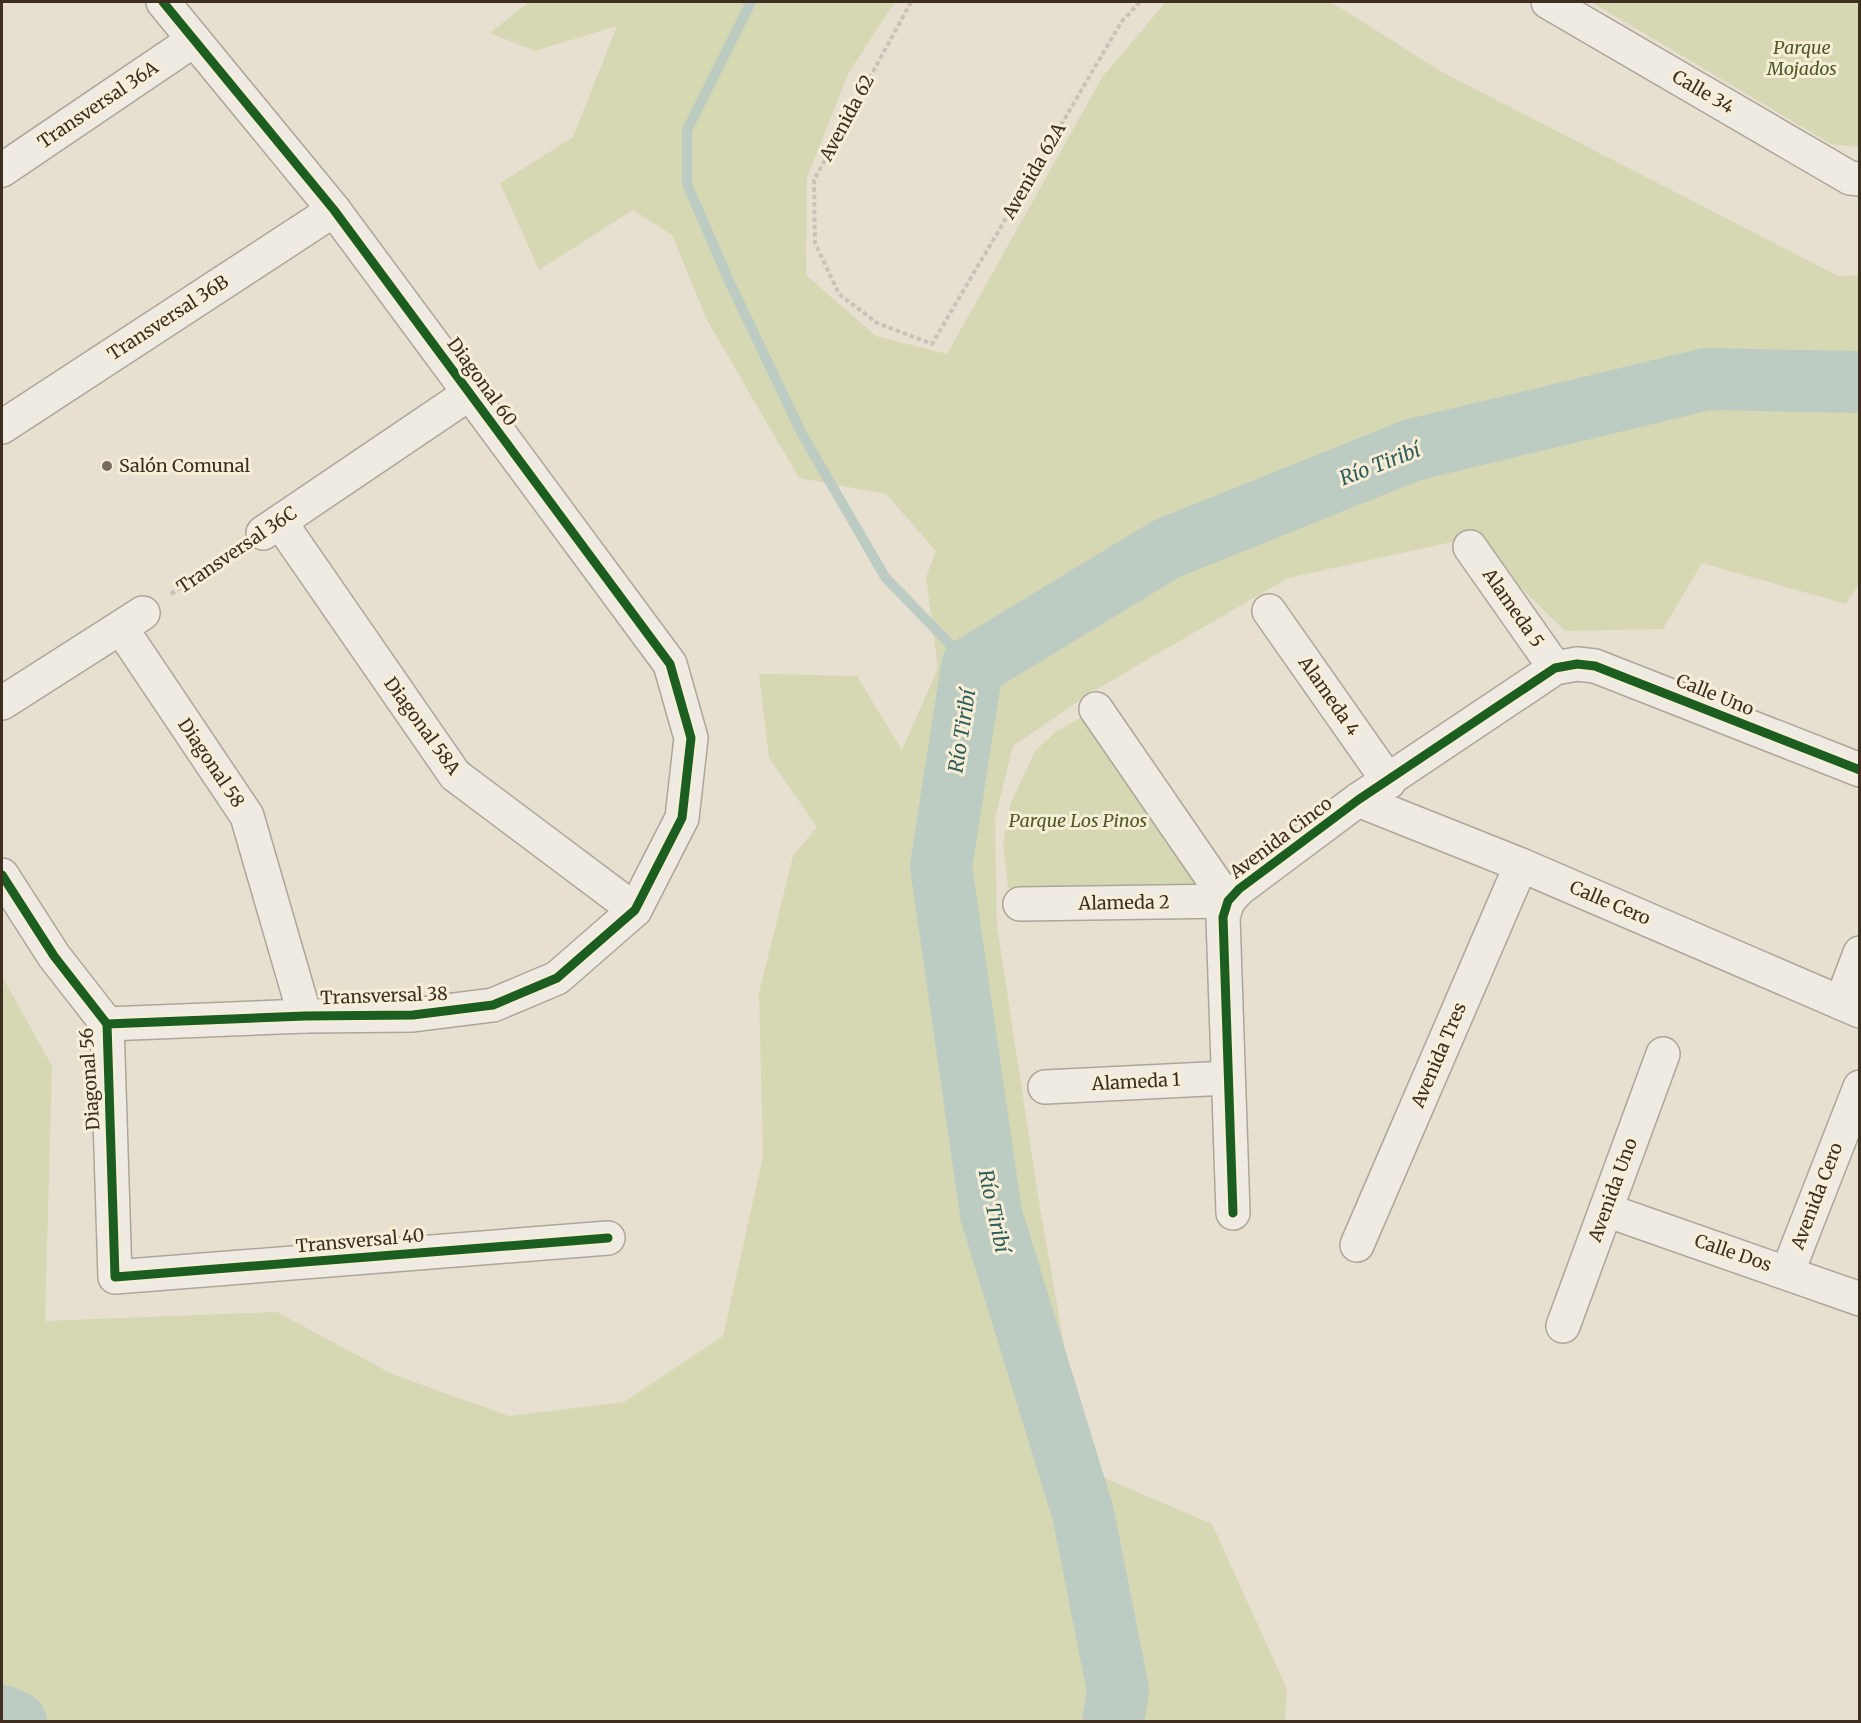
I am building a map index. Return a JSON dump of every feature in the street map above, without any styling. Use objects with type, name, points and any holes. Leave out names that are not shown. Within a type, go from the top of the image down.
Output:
[{"type":"street","name":"Diagonal 60","points":[[163,2],[334,210],[670,664],[691,738],[681,818]]},
{"type":"street","name":"Calle 34","points":[[1548,2],[1850,178],[1860,179]]},
{"type":"street","name":"Transversal 36A","points":[[2,170],[194,40]]},
{"type":"street","name":"Transversal 36B","points":[[2,427],[334,210]]},
{"type":"street","name":"Transversal 36C","points":[[271,528],[470,393]]},
{"type":"street","name":"Diagonal 58A","points":[[271,528],[456,775],[635,910]]},
{"type":"street","name":"Alameda 5","points":[[1470,547],[1556,668]]},
{"type":"street","name":"Alameda 4","points":[[1269,611],[1389,782]]},
{"type":"street","points":[[2,703],[132,620]]},
{"type":"street","name":"Diagonal 58","points":[[132,620],[247,816],[305,1016]]},
{"type":"street","name":"Calle Uno","points":[[1556,668],[1577,663],[1595,666],[1860,770]]},
{"type":"street","name":"Avenida Cinco","points":[[1233,1213],[1223,917],[1228,901],[1239,889],[1358,800],[1389,782],[1556,668]]},
{"type":"street","points":[[1096,709],[1228,901]]},
{"type":"street","name":"Calle Cero","points":[[1358,800],[1521,865],[1850,1007]]},
{"type":"street","name":"Transversal 38","points":[[107,1024],[305,1016],[413,1015],[493,1005],[557,978],[635,910],[681,818]]},
{"type":"street","name":"Avenida Tres","points":[[1357,1245],[1521,865]]},
{"type":"street","name":"Diagonal 56","points":[[2,875],[54,956],[107,1024],[115,1277]]},
{"type":"street","name":"Alameda 2","points":[[1020,904],[1228,901]]},
{"type":"street","points":[[1850,1007],[1860,953]]},
{"type":"street","name":"Avenida Uno","points":[[1563,1326],[1663,1054]]},
{"type":"street","name":"Alameda 1","points":[[1045,1087],[1228,1078]]},
{"type":"street","name":"Avenida Cero","points":[[1788,1271],[1860,1088]]},
{"type":"street","name":"Calle Dos","points":[[1606,1210],[1788,1271],[1860,1299]]},
{"type":"street","name":"Transversal 40","points":[[115,1277],[608,1238]]},
{"type":"green space","points":[[529,2],[895,2],[849,72],[807,178],[806,275],[876,336],[947,354],[1103,76],[1166,2],[1331,2],[1442,72],[1838,276],[1859,275],[1860,583],[1846,604],[1702,563],[1663,629],[1565,631],[1470,538],[1288,578],[1092,692],[1013,746],[995,819],[997,926],[1039,1202],[1086,1470],[1212,1524],[1287,1689],[1285,1721],[2,1721],[2,976],[52,1066],[45,1321],[277,1312],[392,1374],[509,1416],[624,1402],[723,1336],[763,1156],[759,993],[793,856],[817,827],[769,758],[759,674],[857,676],[902,750],[938,668],[926,577],[936,551],[886,494],[799,478],[707,320],[672,235],[633,210],[539,270],[500,183],[573,137],[617,26],[535,51],[490,33]]},
{"type":"green space","name":"Parque Mojados","points":[[1591,2],[1859,2],[1859,147],[1831,144]]},
{"type":"green space","name":"Parque Los Pinos","points":[[1091,712],[1202,891],[1008,888],[1003,843],[1010,805],[1035,751],[1058,730]]},
{"type":"waterway","points":[[751,2],[687,130],[687,184],[729,281],[802,434],[885,577],[972,667]]},
{"type":"waterway","name":"Río Tiribí","points":[[1113,1722],[1118,1690],[1083,1513],[991,1214],[941,866],[972,667],[1166,549],[1412,450],[1707,379],[1860,382]]},
{"type":"waterway","name":"Río Tiribí","points":[[2,1716],[16,1722]]},
{"type":"cycle path","points":[[107,1024],[305,1016],[413,1015],[493,1005],[557,978],[635,910],[682,818],[691,738],[670,664],[334,210],[163,2]]},
{"type":"cycle path","points":[[1233,1213],[1223,917],[1228,901],[1239,889],[1358,800],[1555,668],[1577,664],[1595,666],[1860,770]]},
{"type":"cycle path","points":[[2,875],[54,956],[107,1024],[115,1277],[608,1238]]},
{"type":"place","name":"Salón Comunal","points":[[107,466]]}]
